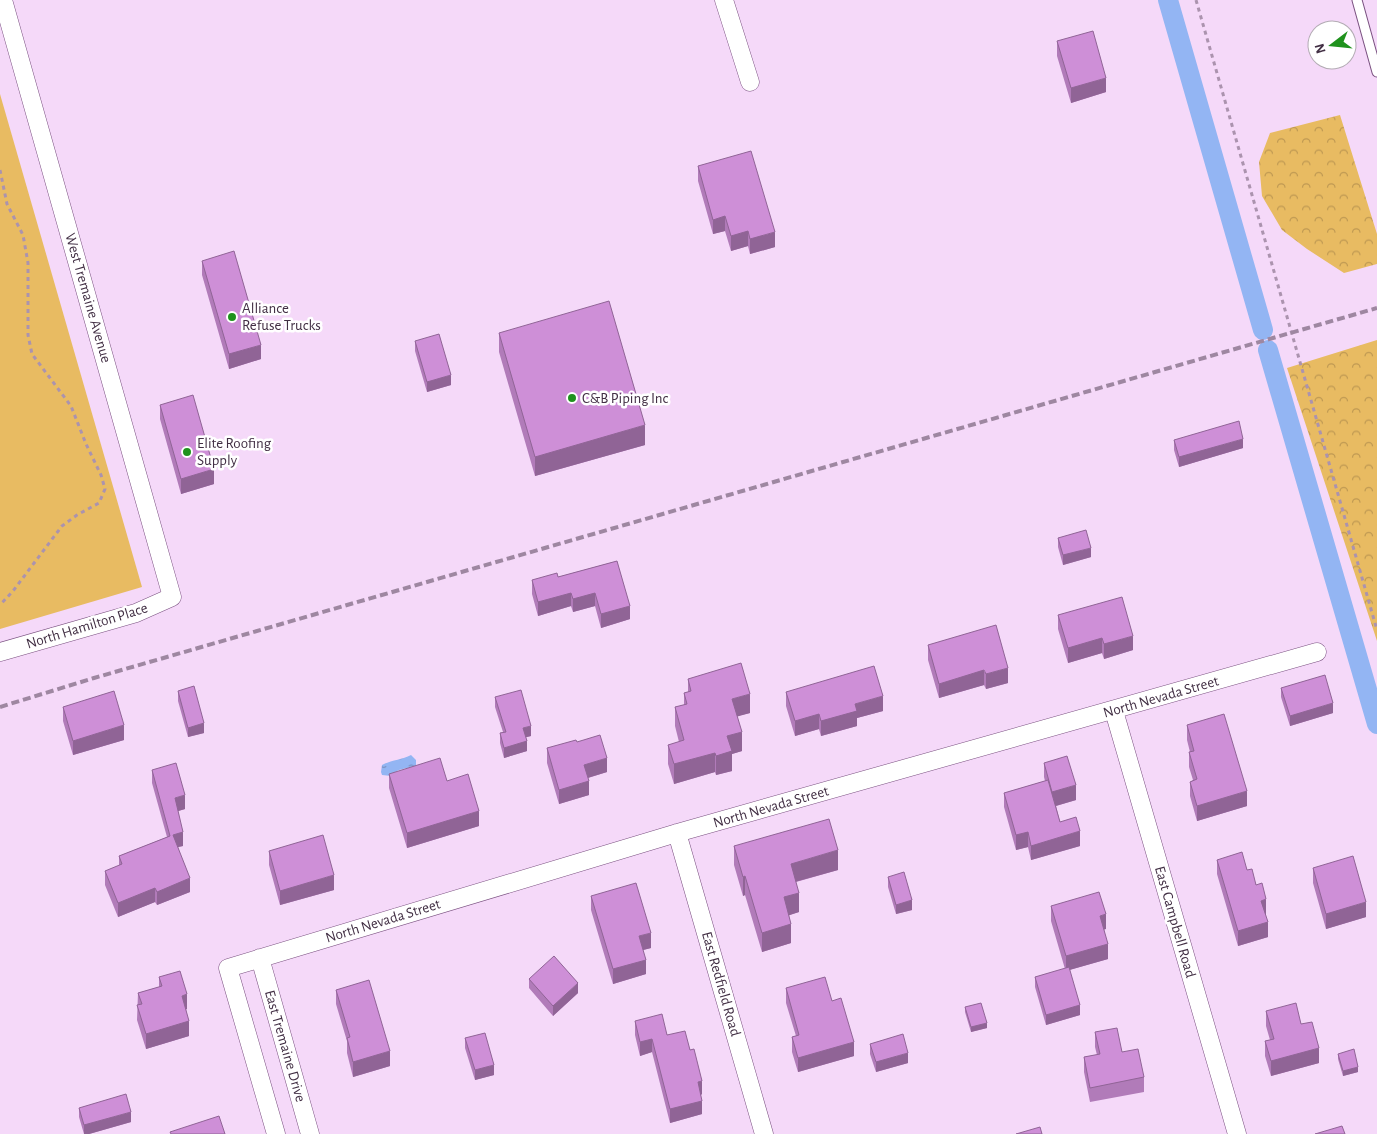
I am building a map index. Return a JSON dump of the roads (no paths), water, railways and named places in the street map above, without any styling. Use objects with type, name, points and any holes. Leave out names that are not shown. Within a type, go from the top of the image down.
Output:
[{"type":"street","name":"West Tremaine Avenue","points":[[3,0],[172,597]]},
{"type":"street","points":[[724,0],[750,82]]},
{"type":"street","name":"North Hamilton Place","points":[[0,652],[136,613],[172,597]]},
{"type":"street","name":"North Nevada Street","points":[[276,1134],[228,968],[677,833],[1114,711],[1317,652]]},
{"type":"street","name":"East Campbell Road","points":[[1114,711],[1236,1134]]},
{"type":"street","name":"East Redfield Road","points":[[677,833],[764,1134]]},
{"type":"street","name":"East Tremaine Drive","points":[[260,958],[310,1134]]},
{"type":"lane","points":[[1357,0],[1377,72]]},
{"type":"water","points":[[411,755],[416,760],[416,766],[399,770],[391,776],[382,775],[382,765]]},
{"type":"waterway","points":[[1168,0],[1263,330]]},
{"type":"waterway","points":[[1268,350],[1377,724]]},
{"type":"railway","points":[[0,707],[94,678],[1377,308]]},
{"type":"place","name":"Alliance Refuse Trucks","points":[[232,317]]},
{"type":"place","name":"C&B Piping Inc","points":[[572,398]]},
{"type":"place","name":"Elite Roofing Supply","points":[[187,452]]}]
